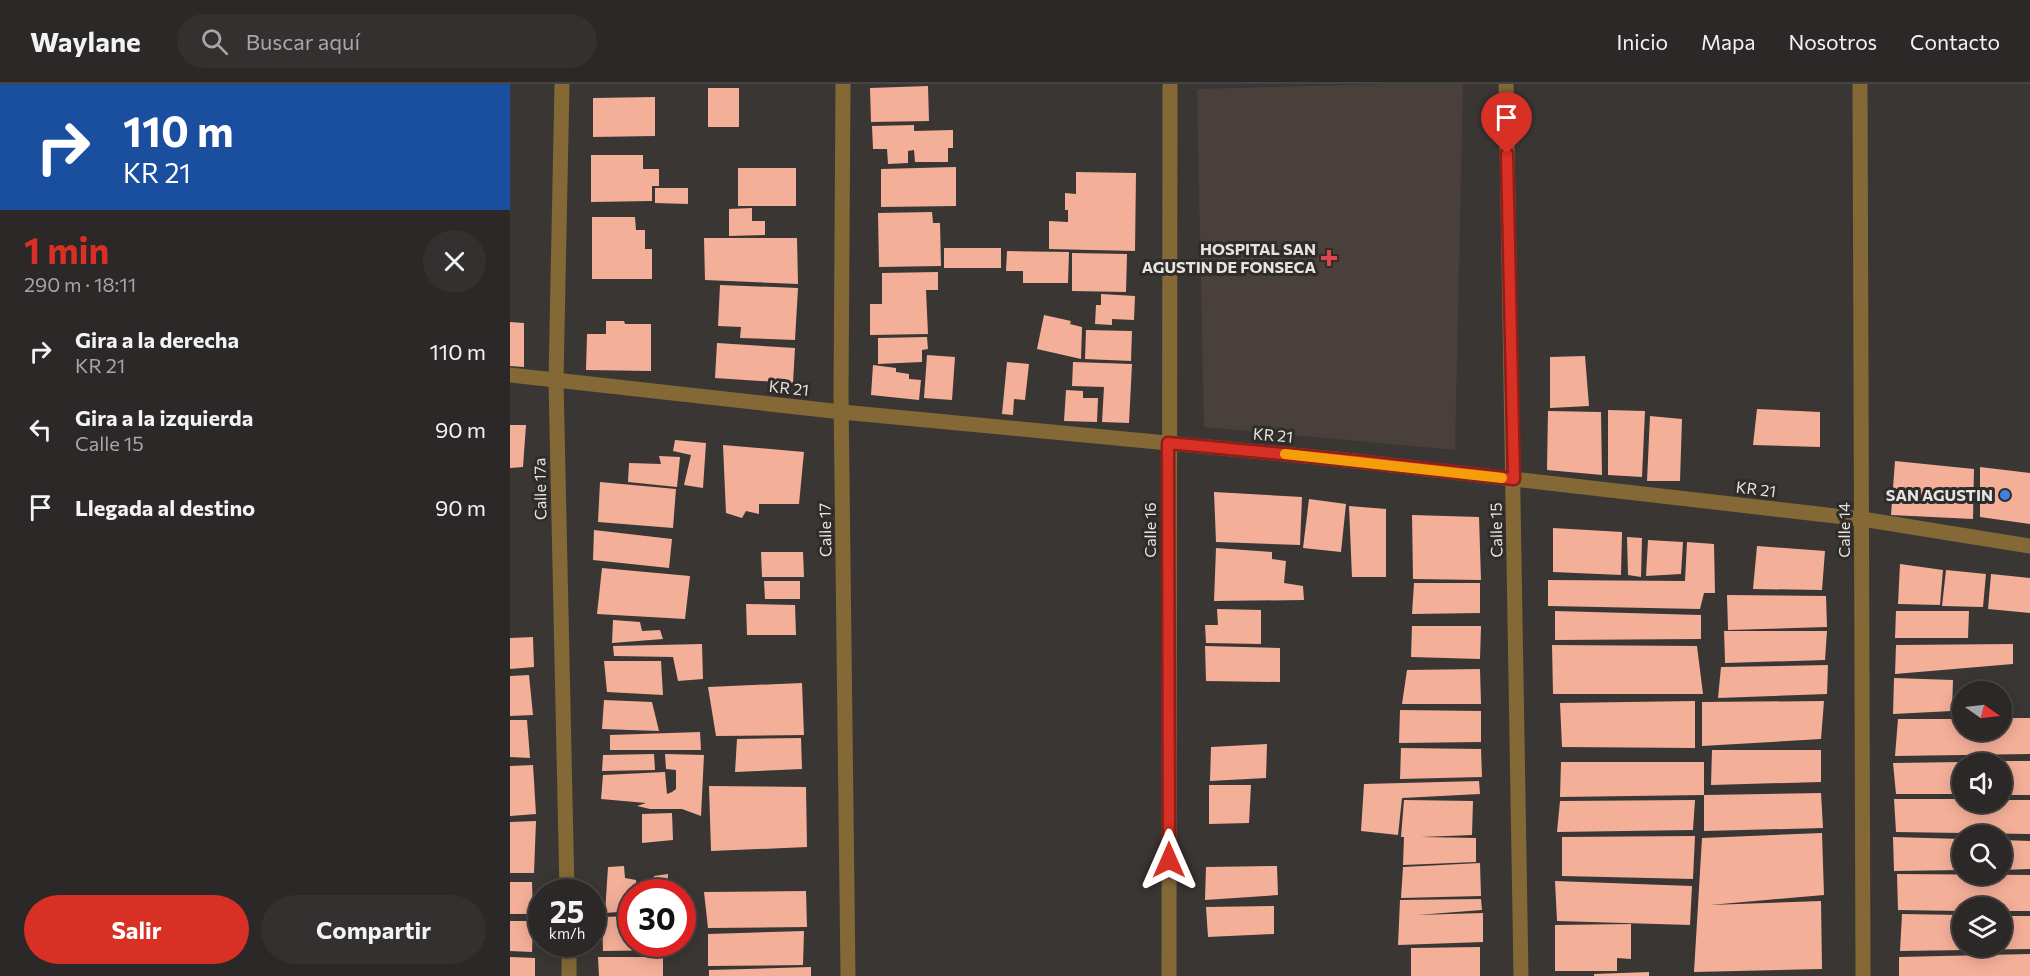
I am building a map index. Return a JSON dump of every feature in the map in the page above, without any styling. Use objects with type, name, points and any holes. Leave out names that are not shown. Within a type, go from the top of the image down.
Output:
[{"type":"street","name":"Calle 17a","points":[[562,84],[556,380],[567,879]]},
{"type":"street","name":"Calle 17","points":[[843,84],[842,412],[848,976]]},
{"type":"street","name":"Calle 16","points":[[1169,976],[1170,84]]},
{"type":"street","name":"Calle 15","points":[[1506,84],[1521,976]]},
{"type":"street","name":"Calle 14","points":[[1860,84],[1863,976]]},
{"type":"street","name":"KR 21","points":[[510,375],[842,412],[1356,461],[1862,519],[2030,546]]},
{"type":"street","points":[[568,957],[569,976]]},
{"type":"shaded area","name":"HOSPITAL SAN AGUSTIN DE FONSECA","points":[[1463,84],[1455,450],[1204,427],[1197,89]]},
{"type":"building","points":[[928,86],[929,121],[871,122],[870,88]]},
{"type":"building","points":[[708,88],[739,88],[739,127],[708,127]]},
{"type":"building","points":[[655,97],[655,136],[593,137],[593,98]]},
{"type":"building","points":[[914,125],[914,131],[953,130],[953,148],[948,148],[948,162],[915,162],[914,150],[908,151],[908,163],[888,164],[887,149],[873,149],[872,126]]},
{"type":"building","points":[[591,155],[643,155],[643,169],[659,169],[659,186],[652,186],[652,201],[591,202]]},
{"type":"building","points":[[956,167],[956,206],[881,207],[881,169]]},
{"type":"building","points":[[738,168],[796,168],[796,206],[738,206]]},
{"type":"building","points":[[1076,172],[1136,173],[1135,251],[1049,249],[1049,221],[1068,222],[1065,193],[1076,194]]},
{"type":"building","points":[[655,188],[688,188],[688,204],[655,203]]},
{"type":"building","points":[[752,208],[752,221],[765,221],[765,235],[729,236],[729,209]]},
{"type":"building","points":[[932,212],[933,223],[940,223],[941,266],[879,267],[878,213]]},
{"type":"building","points":[[592,217],[635,217],[636,230],[645,230],[645,249],[652,249],[652,279],[592,279]]},
{"type":"building","points":[[704,238],[797,238],[798,284],[705,280]]},
{"type":"building","points":[[944,248],[1001,248],[1001,268],[944,268]]},
{"type":"building","points":[[1007,251],[1069,252],[1068,283],[1023,283],[1023,271],[1006,271]]},
{"type":"building","points":[[1072,253],[1127,254],[1126,292],[1072,291]]},
{"type":"building","points":[[938,272],[938,290],[926,290],[928,334],[870,335],[870,304],[882,304],[882,273]]},
{"type":"building","points":[[720,285],[798,288],[795,340],[740,338],[741,327],[718,326]]},
{"type":"building","points":[[1101,294],[1135,296],[1134,320],[1112,319],[1112,325],[1095,324],[1096,305],[1101,305]]},
{"type":"building","points":[[1044,315],[1071,321],[1070,324],[1082,327],[1081,359],[1037,349]]},
{"type":"building","points":[[606,321],[651,324],[651,371],[586,370],[587,334],[606,334]]},
{"type":"building","points":[[510,322],[524,323],[524,367],[510,366]]},
{"type":"building","points":[[1086,330],[1132,331],[1131,361],[1085,359]]},
{"type":"building","points":[[927,337],[928,349],[922,350],[922,362],[878,364],[878,338]]},
{"type":"building","points":[[717,343],[795,348],[793,383],[715,378]]},
{"type":"building","points":[[927,355],[955,357],[952,400],[924,398]]},
{"type":"building","points":[[1585,356],[1589,406],[1550,408],[1550,357]]},
{"type":"building","points":[[1007,362],[1029,364],[1025,400],[1014,399],[1013,415],[1002,414]]},
{"type":"building","points":[[1073,362],[1132,364],[1129,423],[1102,422],[1104,387],[1072,386]]},
{"type":"building","points":[[873,365],[896,368],[896,372],[909,374],[909,379],[921,380],[919,400],[871,395]]},
{"type":"building","points":[[1066,390],[1083,391],[1083,398],[1098,398],[1097,422],[1064,421]]},
{"type":"building","points":[[1757,409],[1820,412],[1820,447],[1753,445]]},
{"type":"building","points":[[1608,410],[1645,411],[1642,477],[1608,475]]},
{"type":"building","points":[[1548,411],[1601,412],[1602,475],[1547,470]]},
{"type":"building","points":[[1650,416],[1682,419],[1680,481],[1647,481]]},
{"type":"building","points":[[510,425],[526,425],[523,467],[510,468]]},
{"type":"building","points":[[675,440],[706,443],[703,488],[684,485],[691,455],[673,451]]},
{"type":"building","points":[[723,445],[804,452],[799,504],[759,504],[759,514],[746,511],[742,518],[726,513]]},
{"type":"building","points":[[659,456],[680,457],[677,487],[628,482],[629,463],[661,464]]},
{"type":"building","points":[[1895,461],[1974,469],[1973,519],[1891,515]]},
{"type":"building","name":"SAN AGUSTIN","points":[[1980,467],[2030,473],[2030,524],[1980,517]]},
{"type":"building","points":[[600,482],[676,489],[673,528],[598,522]]},
{"type":"building","points":[[1214,492],[1302,497],[1300,545],[1216,542]]},
{"type":"building","points":[[1309,499],[1346,504],[1341,552],[1303,548]]},
{"type":"building","points":[[1349,506],[1386,509],[1386,577],[1352,577]]},
{"type":"building","points":[[1412,515],[1479,517],[1481,580],[1413,579]]},
{"type":"building","points":[[1553,528],[1622,532],[1621,575],[1553,572]]},
{"type":"building","points":[[594,530],[672,539],[669,568],[593,560]]},
{"type":"building","points":[[1627,537],[1642,538],[1641,577],[1628,575]]},
{"type":"building","points":[[1648,540],[1683,542],[1681,574],[1646,576]]},
{"type":"building","points":[[1687,542],[1714,544],[1715,593],[1704,593],[1700,609],[1548,606],[1548,580],[1685,581]]},
{"type":"building","points":[[1757,546],[1825,551],[1822,590],[1753,589]]},
{"type":"building","points":[[1216,548],[1272,552],[1272,559],[1286,561],[1284,583],[1303,586],[1304,600],[1214,601]]},
{"type":"building","points":[[761,552],[803,552],[804,577],[762,577]]},
{"type":"building","points":[[1900,564],[1943,570],[1940,605],[1898,604]]},
{"type":"building","points":[[602,568],[690,576],[685,619],[597,614]]},
{"type":"building","points":[[1946,570],[1986,574],[1983,607],[1942,606]]},
{"type":"building","points":[[1991,574],[2030,578],[2030,613],[1988,609]]},
{"type":"building","points":[[764,581],[800,581],[800,599],[765,599]]},
{"type":"building","points":[[1414,583],[1480,583],[1480,613],[1412,614]]},
{"type":"building","points":[[1727,595],[1826,596],[1827,627],[1728,630]]},
{"type":"building","points":[[746,604],[795,605],[796,635],[747,635]]},
{"type":"building","points":[[1217,609],[1261,610],[1261,644],[1206,643],[1205,625],[1218,625]]},
{"type":"building","points":[[1555,611],[1701,615],[1701,639],[1555,640]]},
{"type":"building","points":[[1896,611],[1969,611],[1968,638],[1895,638]]},
{"type":"building","points":[[613,620],[640,622],[642,631],[660,630],[663,639],[612,643]]},
{"type":"building","points":[[1412,626],[1481,626],[1480,659],[1411,657]]},
{"type":"building","points":[[1724,631],[1827,631],[1825,660],[1725,663]]},
{"type":"building","points":[[533,637],[534,667],[510,669],[510,638]]},
{"type":"building","points":[[702,644],[703,679],[678,681],[673,657],[614,656],[613,646]]},
{"type":"building","points":[[2013,644],[2013,664],[1895,674],[1896,645]]},
{"type":"building","points":[[1552,645],[1697,646],[1703,694],[1553,694]]},
{"type":"building","points":[[1205,646],[1280,648],[1280,682],[1206,681]]},
{"type":"building","points":[[604,661],[661,661],[663,695],[607,692]]},
{"type":"building","points":[[1828,665],[1827,694],[1718,698],[1721,667]]},
{"type":"building","points":[[1480,669],[1481,704],[1402,704],[1407,670]]},
{"type":"building","points":[[529,675],[533,715],[510,716],[510,676]]},
{"type":"building","points":[[1894,678],[1953,680],[1952,711],[1893,714]]},
{"type":"building","points":[[802,683],[804,735],[716,736],[708,687]]},
{"type":"building","points":[[604,700],[652,702],[659,731],[602,729]]},
{"type":"building","points":[[1695,701],[1695,748],[1562,747],[1560,703]]},
{"type":"building","points":[[1824,701],[1821,739],[1702,746],[1702,702]]},
{"type":"building","points":[[1400,710],[1481,711],[1481,742],[1399,743]]},
{"type":"building","points":[[2012,718],[2030,718],[2030,754],[1952,753],[1952,755],[1895,756],[1898,719],[1952,719],[1952,741],[2012,741]]},
{"type":"building","points":[[510,720],[527,720],[530,758],[510,757]]},
{"type":"building","points":[[700,732],[701,750],[610,750],[610,735]]},
{"type":"building","points":[[801,738],[802,769],[735,772],[737,739]]},
{"type":"building","points":[[1267,744],[1266,778],[1210,781],[1211,747]]},
{"type":"building","points":[[1401,748],[1481,749],[1482,777],[1400,779]]},
{"type":"building","points":[[1712,750],[1821,750],[1821,782],[1711,785]]},
{"type":"building","points":[[654,754],[655,770],[602,771],[603,755]]},
{"type":"building","points":[[665,754],[704,755],[701,816],[682,809],[650,809],[637,806],[646,803],[601,799],[603,775],[665,772],[667,794],[672,792],[676,789],[676,770],[666,769]]},
{"type":"building","points":[[2012,761],[2030,761],[2030,795],[2012,795]]},
{"type":"building","points":[[1561,762],[1704,762],[1704,795],[1560,797]]},
{"type":"building","points":[[1952,762],[1952,794],[1896,794],[1893,763]]},
{"type":"building","points":[[533,765],[536,814],[510,816],[510,766]]},
{"type":"building","points":[[1479,781],[1480,794],[1402,798],[1398,835],[1361,831],[1364,784]]},
{"type":"building","points":[[1209,785],[1251,785],[1249,823],[1209,824]]},
{"type":"building","points":[[709,786],[806,787],[807,847],[711,851]]},
{"type":"building","points":[[1821,793],[1823,828],[1704,831],[1704,795]]},
{"type":"building","points":[[1894,799],[1952,799],[1952,813],[2012,813],[2012,800],[2030,800],[2030,834],[2012,834],[2012,825],[1952,825],[1952,833],[1896,832]]},
{"type":"building","points":[[1404,800],[1473,801],[1472,835],[1421,837],[1476,838],[1476,862],[1403,865],[1404,837],[1401,837]]},
{"type":"building","points":[[1695,800],[1693,830],[1557,832],[1560,801]]},
{"type":"building","points":[[672,813],[673,840],[642,843],[642,814]]},
{"type":"building","points":[[536,821],[534,873],[510,873],[510,822]]},
{"type":"building","points":[[1822,833],[1824,895],[1710,905],[1821,901],[1822,969],[1694,972],[1702,838]]},
{"type":"building","points":[[1695,836],[1693,879],[1562,876],[1562,837]]},
{"type":"building","points":[[1893,837],[1952,839],[1952,870],[1894,871]]},
{"type":"building","points":[[2012,840],[2030,841],[2030,869],[2012,870]]},
{"type":"building","points":[[1480,863],[1481,896],[1401,898],[1403,867]]},
{"type":"building","points":[[624,866],[625,878],[630,879],[618,879],[618,912],[606,913],[608,867]]},
{"type":"building","points":[[1277,866],[1278,895],[1205,900],[1206,867]]},
{"type":"building","points":[[668,874],[668,879],[654,879],[654,876]]},
{"type":"building","points":[[1897,874],[1952,874],[1952,885],[2012,885],[2012,875],[2030,875],[2030,911],[2012,911],[2012,897],[1952,897],[1952,911],[1898,910]]},
{"type":"building","points":[[1555,881],[1692,886],[1690,925],[1557,921]]},
{"type":"building","points":[[510,882],[528,882],[528,914],[510,914]]},
{"type":"building","points":[[806,891],[807,927],[708,928],[704,892]]},
{"type":"building","points":[[1481,899],[1482,910],[1417,915],[1483,913],[1483,942],[1398,945],[1400,900]]},
{"type":"building","points":[[1274,906],[1274,934],[1208,937],[1206,907]]},
{"type":"building","points":[[1902,914],[1952,915],[1952,950],[1900,951]]},
{"type":"building","points":[[618,916],[618,951],[606,951],[606,917]]},
{"type":"building","points":[[2012,916],[2030,916],[2030,949],[2012,949]]},
{"type":"building","points":[[510,921],[528,921],[528,952],[510,951]]},
{"type":"building","points":[[1631,924],[1631,959],[1617,958],[1617,971],[1555,971],[1555,925]]},
{"type":"building","points":[[804,931],[803,965],[708,966],[708,934]]},
{"type":"building","points":[[1480,947],[1480,976],[1411,976],[1411,948]]},
{"type":"building","points":[[2012,954],[2030,954],[2030,976],[1899,976],[1899,957],[2012,957]]},
{"type":"building","points":[[510,957],[535,958],[535,976],[510,976]]},
{"type":"building","points":[[598,957],[663,957],[663,976],[599,976]]},
{"type":"building","points":[[811,967],[811,976],[709,976],[709,970]]},
{"type":"building","points":[[1649,972],[1649,976],[1594,976],[1594,974]]},
{"type":"slow traffic","points":[[1285,454],[1502,478]]},
{"type":"place","name":"HOSPITAL SAN AGUSTIN DE FONSECA","points":[[1329,258]]},
{"type":"place","name":"SAN AGUSTIN","points":[[2005,495]]},
{"type":"route","points":[[1169,860],[1168,443],[1514,479],[1507,154]]}]
